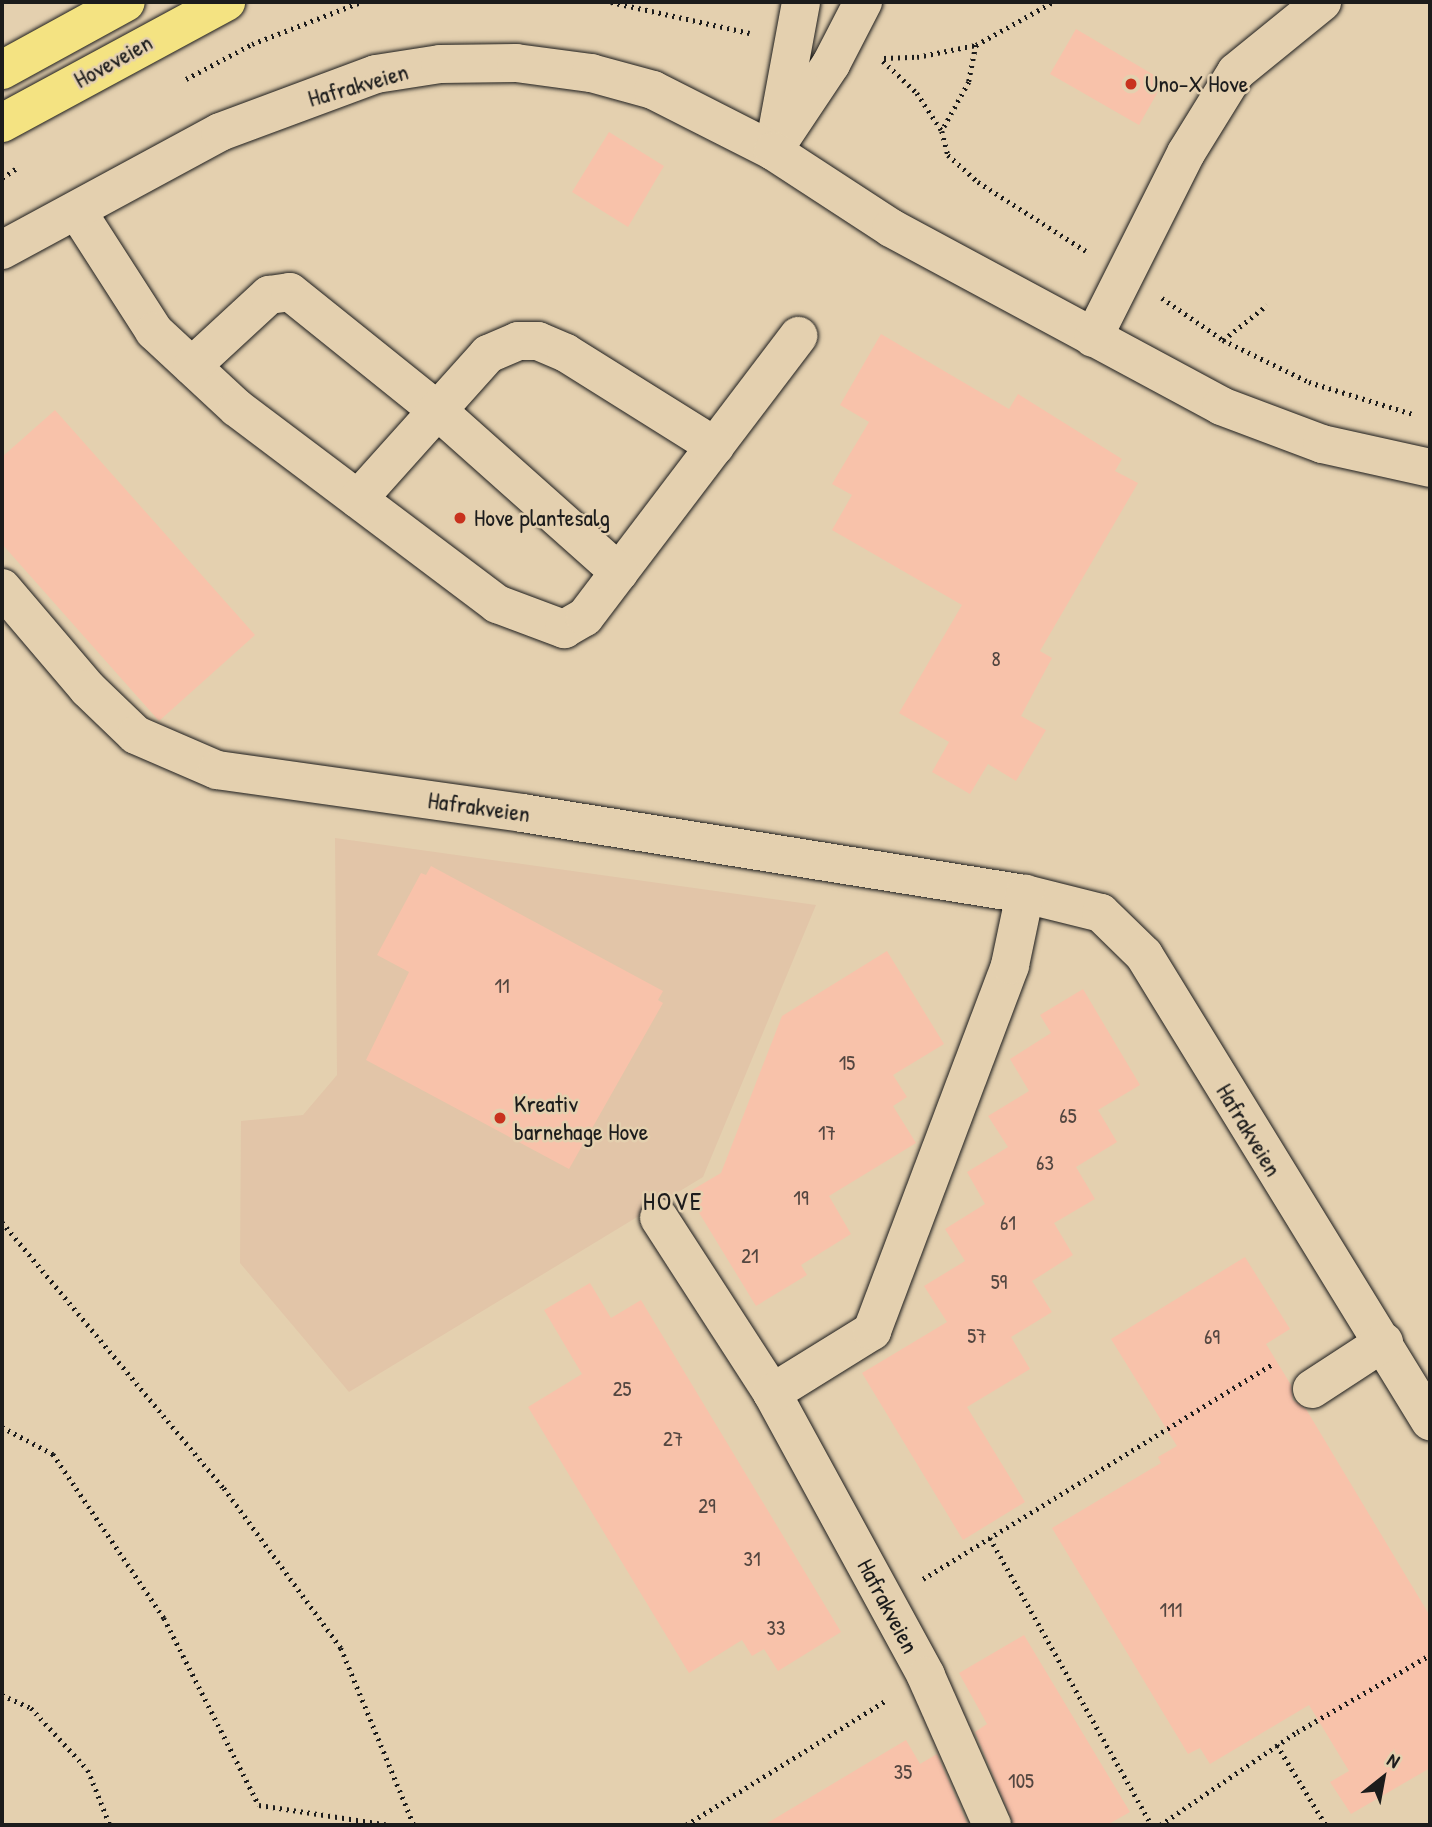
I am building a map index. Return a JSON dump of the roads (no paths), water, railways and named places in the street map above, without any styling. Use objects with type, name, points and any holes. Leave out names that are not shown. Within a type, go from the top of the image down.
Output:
[{"type":"main road","name":"Hoveveien","points":[[2,69],[126,2]]},
{"type":"main road","name":"Hoveveien","points":[[2,123],[226,2]]},
{"type":"street","points":[[773,151],[802,2]]},
{"type":"street","points":[[773,151],[831,64],[863,2]]},
{"type":"street","points":[[1093,338],[1186,153],[1236,72],[1322,2]]},
{"type":"street","name":"Hafrakveien","points":[[2,250],[219,132],[376,74],[440,64],[516,63],[591,73],[653,90],[773,151],[891,228],[1222,406],[1322,444],[1430,468]]},
{"type":"street","points":[[77,211],[154,331],[237,408],[497,604],[564,629],[585,617],[798,336]]},
{"type":"street","points":[[192,366],[269,295],[290,292],[437,410],[619,572]]},
{"type":"street","points":[[358,499],[488,354],[518,341],[538,341],[566,353],[715,446]]},
{"type":"street","name":"Hafrakveien","points":[[2,588],[88,689],[136,735],[218,770],[522,813],[1025,894],[1101,913],[1144,955],[1331,1266],[1384,1342],[1430,1421]]},
{"type":"street","points":[[772,1393],[872,1331],[1010,965],[1025,894]]},
{"type":"street","name":"Hafrakveien","points":[[659,1218],[772,1393],[926,1676],[992,1825]]},
{"type":"street","points":[[1312,1389],[1384,1342]]},
{"type":"place","name":"Uno-X Hove","points":[[1131,84]]},
{"type":"place","name":"Hove plantesalg","points":[[460,518]]},
{"type":"place","name":"Kreativ barnehage Hove","points":[[500,1118]]},
{"type":"district","name":"HOVE","points":[[673,1201]]}]
